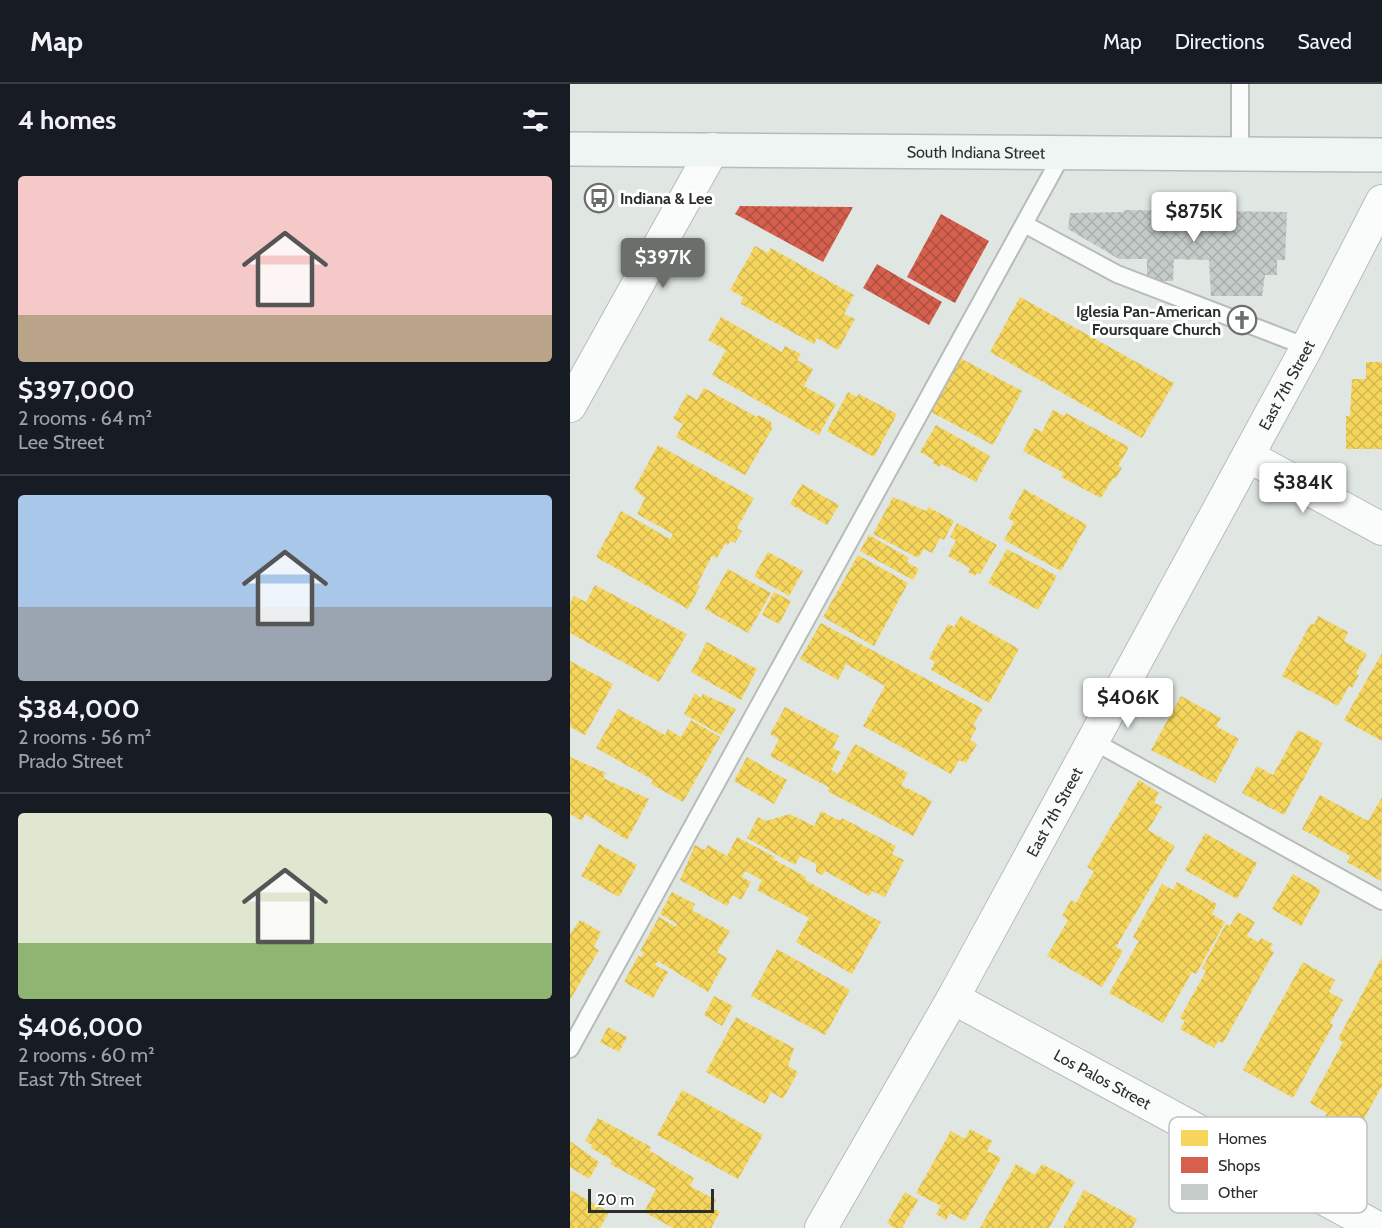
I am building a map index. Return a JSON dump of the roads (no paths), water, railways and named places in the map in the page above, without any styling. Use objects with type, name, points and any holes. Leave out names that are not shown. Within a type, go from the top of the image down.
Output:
[{"type":"main road","name":"South Indiana Street","points":[[570,149],[1382,154]]},
{"type":"street","points":[[570,406],[713,149]]},
{"type":"street","name":"East 7th Street","points":[[821,1228],[953,998],[1307,347],[1382,201]]},
{"type":"street","points":[[1248,456],[1382,529]]},
{"type":"street","name":"Los Palos Street","points":[[953,998],[1173,1117]]},
{"type":"street","name":"Los Palos Street","points":[[1350,1213],[1378,1228]]},
{"type":"lane","points":[[1240,84],[1240,154]]},
{"type":"lane","points":[[570,1049],[1026,225],[1063,153]]},
{"type":"lane","points":[[1026,225],[1117,274],[1307,347]]},
{"type":"lane","points":[[1093,741],[1382,901]]},
{"type":"place","name":"Indiana & Lee","points":[[599,198]]},
{"type":"place","name":"Iglesia Pan-American Foursquare Church","points":[[1242,320]]}]
